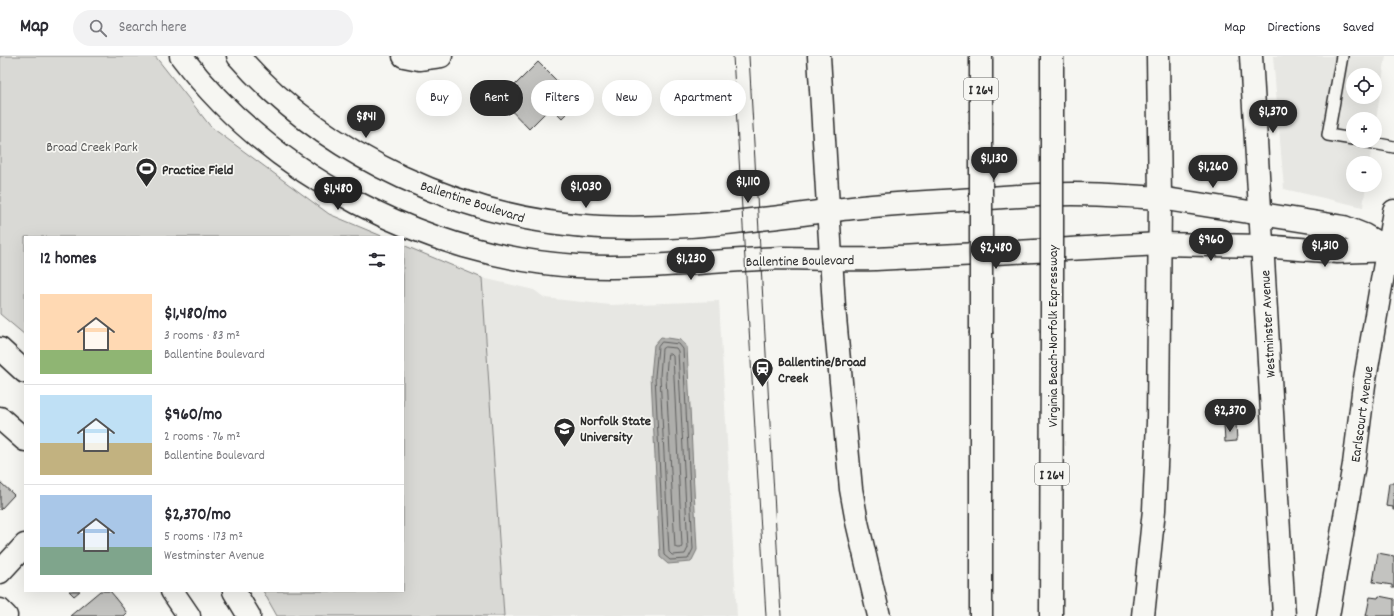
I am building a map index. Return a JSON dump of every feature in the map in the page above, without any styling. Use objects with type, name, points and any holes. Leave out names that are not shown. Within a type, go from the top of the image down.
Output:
[{"type":"main road","name":"Ballentine Boulevard","points":[[181,56],[232,113],[261,139],[314,178],[362,206],[414,229],[470,248],[525,260],[553,264],[603,267],[650,266],[780,258],[831,260],[875,259],[1159,244],[1263,246],[1337,252],[1391,250]]},
{"type":"main road","name":"Ballentine Boulevard","points":[[238,56],[248,68],[296,112],[343,145],[394,174],[446,194],[499,212],[523,218],[576,226],[632,228],[670,227],[758,220],[828,210],[880,205],[1035,195],[1105,194],[1160,198],[1344,228],[1364,235],[1391,250]]},
{"type":"main road","points":[[404,56],[420,59],[441,56]]},
{"type":"main road","points":[[819,56],[834,307],[850,489],[856,522],[879,616]]},
{"type":"main road","name":"I 264","points":[[981,56],[981,616]]},
{"type":"main road","name":"Virginia Beach-Norfolk Expressway","points":[[1052,56],[1052,616]]},
{"type":"main road","points":[[1143,616],[1154,510],[1158,422],[1160,198],[1158,56]]},
{"type":"main road","name":"Westminster Avenue","points":[[1251,56],[1284,616]]},
{"type":"main road","name":"Earlscourt Avenue","points":[[1328,616],[1354,464],[1364,385],[1391,250],[1394,211]]},
{"type":"main road","points":[[0,349],[24,371]]},
{"type":"main road","points":[[0,418],[24,439]]},
{"type":"main road","points":[[0,572],[24,546]]},
{"type":"main road","points":[[173,592],[189,616]]},
{"type":"main road","points":[[235,592],[249,616]]},
{"type":"main road","points":[[0,610],[6,616]]},
{"type":"lane","points":[[1342,56],[1328,135],[1346,138]]},
{"type":"lane","points":[[1382,145],[1394,147]]},
{"type":"shaded area","points":[[1273,56],[1386,56],[1382,81],[1382,68],[1346,68],[1346,104],[1378,104],[1377,112],[1346,112],[1346,148],[1372,148],[1370,156],[1346,156],[1346,192],[1365,192],[1363,207],[1284,189]]},
{"type":"shaded area","name":"Norfolk State University","points":[[482,278],[534,290],[545,298],[610,305],[719,301],[737,616],[280,616],[404,592]]},
{"type":"green space","name":"Broad Creek Park","points":[[0,56],[155,56],[211,127],[329,214],[382,236],[24,236],[24,334],[0,314]]},
{"type":"green space","points":[[404,245],[482,278],[504,616],[277,616],[264,592],[404,592]]},
{"type":"water","points":[[661,337],[681,340],[687,347],[697,550],[691,562],[668,564],[660,557],[651,376],[654,345]]},
{"type":"building","points":[[538,62],[556,80],[531,80],[531,116],[542,116],[529,129],[517,116],[523,116],[523,80],[520,80]]},
{"type":"building","points":[[1236,424],[1237,441],[1225,442],[1224,425]]},
{"type":"building","points":[[0,482],[14,495],[0,510]]},
{"type":"building","points":[[1389,483],[1394,483],[1394,510],[1393,507],[1386,506]]},
{"type":"building","points":[[1378,553],[1394,556],[1394,588],[1392,588],[1392,585],[1373,582]]},
{"type":"building","points":[[70,592],[79,592],[74,596]]},
{"type":"building","points":[[99,592],[111,592],[127,613],[124,616],[70,616]]},
{"type":"building","points":[[1379,596],[1394,599],[1394,616],[1366,616],[1370,597],[1378,598]]},
{"type":"tram line","points":[[733,56],[766,616]]},
{"type":"tram line","points":[[749,56],[781,616]]},
{"type":"place","name":"Practice Field","points":[[146,188]]},
{"type":"place","name":"Ballentine/Broad Creek","points":[[763,388]]},
{"type":"place","name":"Norfolk State University","points":[[565,448]]}]
